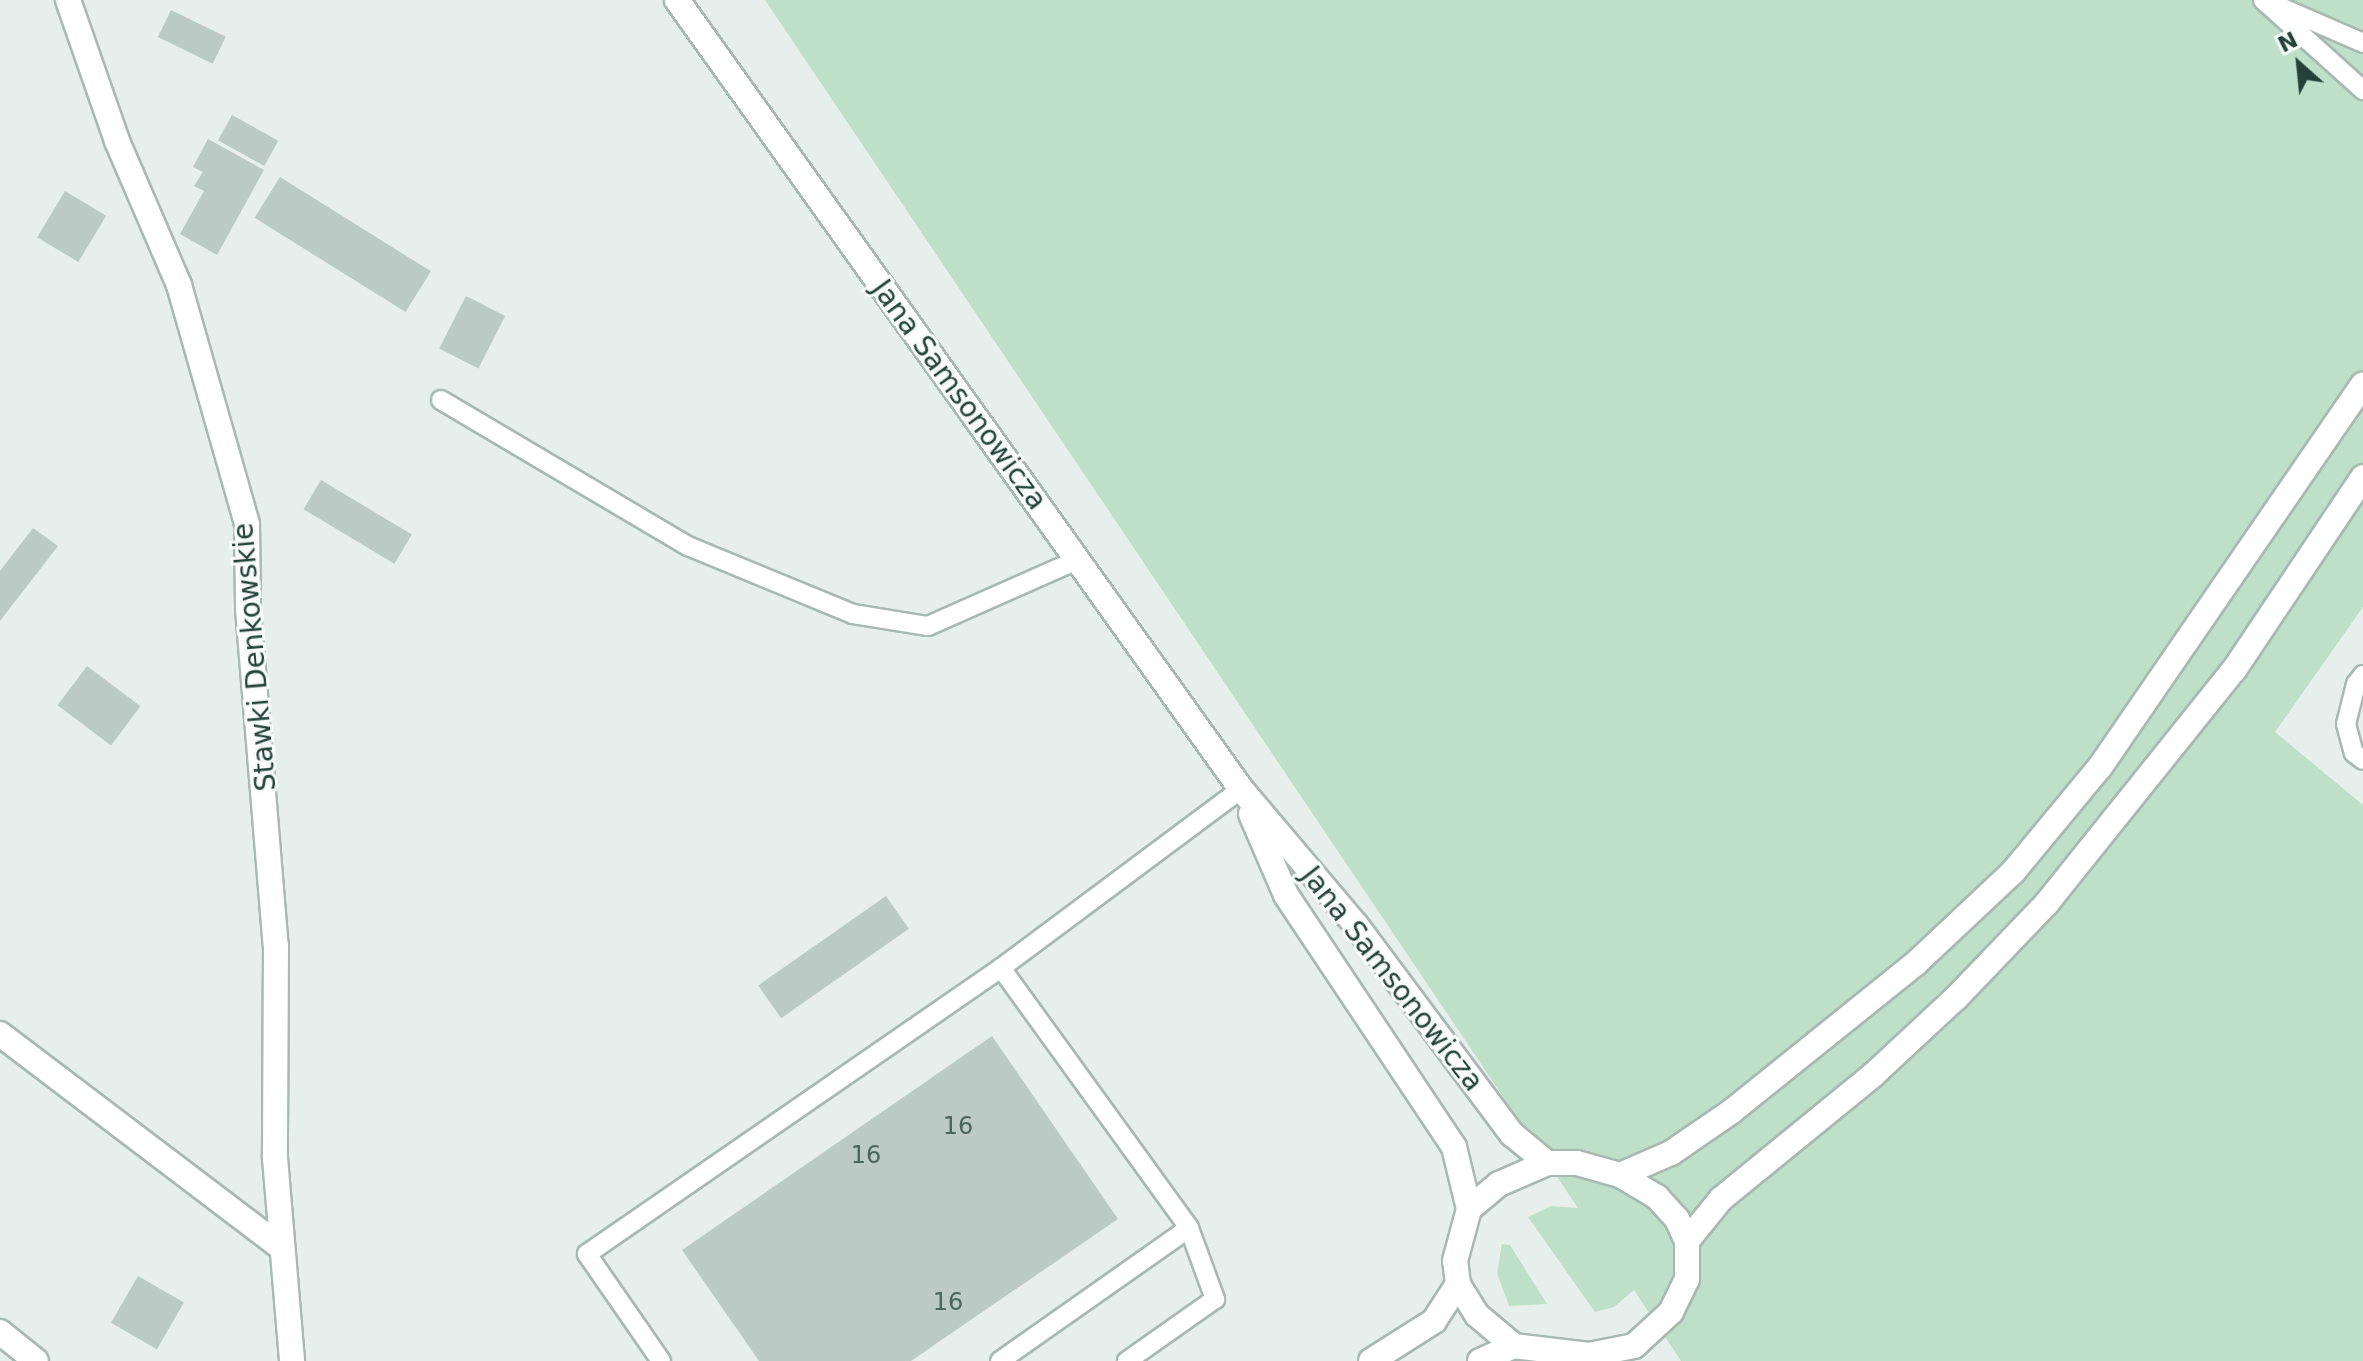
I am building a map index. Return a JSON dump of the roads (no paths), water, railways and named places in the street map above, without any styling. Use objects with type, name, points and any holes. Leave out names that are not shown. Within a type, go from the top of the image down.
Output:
[{"type":"street","name":"Stawki Denkowskie","points":[[68,0],[117,141],[179,285],[247,524],[248,609],[276,946],[275,1158],[292,1361]]},
{"type":"street","name":"Jana Samsonowicza","points":[[677,0],[1241,789],[1356,925],[1512,1134],[1547,1163]]},
{"type":"street","points":[[1620,1175],[1671,1153],[1732,1111],[1916,963],[2013,872],[2100,767],[2363,385]]},
{"type":"street","points":[[1687,1241],[1721,1199],[1946,1008],[2047,903],[2234,670],[2363,477]]},
{"type":"street","name":"Jana Samsonowicza","points":[[1241,789],[1286,895],[1454,1147],[1469,1209]]},
{"type":"street","points":[[0,1034],[281,1247]]},
{"type":"street","points":[[1480,1361],[1514,1346],[1589,1355],[1639,1353],[1671,1312],[1687,1279],[1687,1241],[1677,1219],[1657,1197],[1620,1175],[1577,1163],[1547,1163],[1499,1184],[1469,1209],[1455,1261],[1458,1284],[1477,1315],[1514,1346]]},
{"type":"street","points":[[1371,1361],[1434,1321],[1458,1284]]},
{"type":"street","points":[[0,1332],[36,1361]]},
{"type":"lane","points":[[2264,0],[2363,43]]},
{"type":"lane","points":[[2264,0],[2363,90]]},
{"type":"lane","points":[[441,400],[688,546],[853,614],[928,626],[1077,560]]},
{"type":"lane","points":[[2363,675],[2356,684],[2346,724],[2354,753],[2363,760]]},
{"type":"lane","points":[[661,1361],[587,1254],[1001,968],[1241,789]]},
{"type":"lane","points":[[1001,968],[1189,1228],[1215,1299],[1127,1361]]},
{"type":"lane","points":[[1000,1361],[1189,1228]]}]
